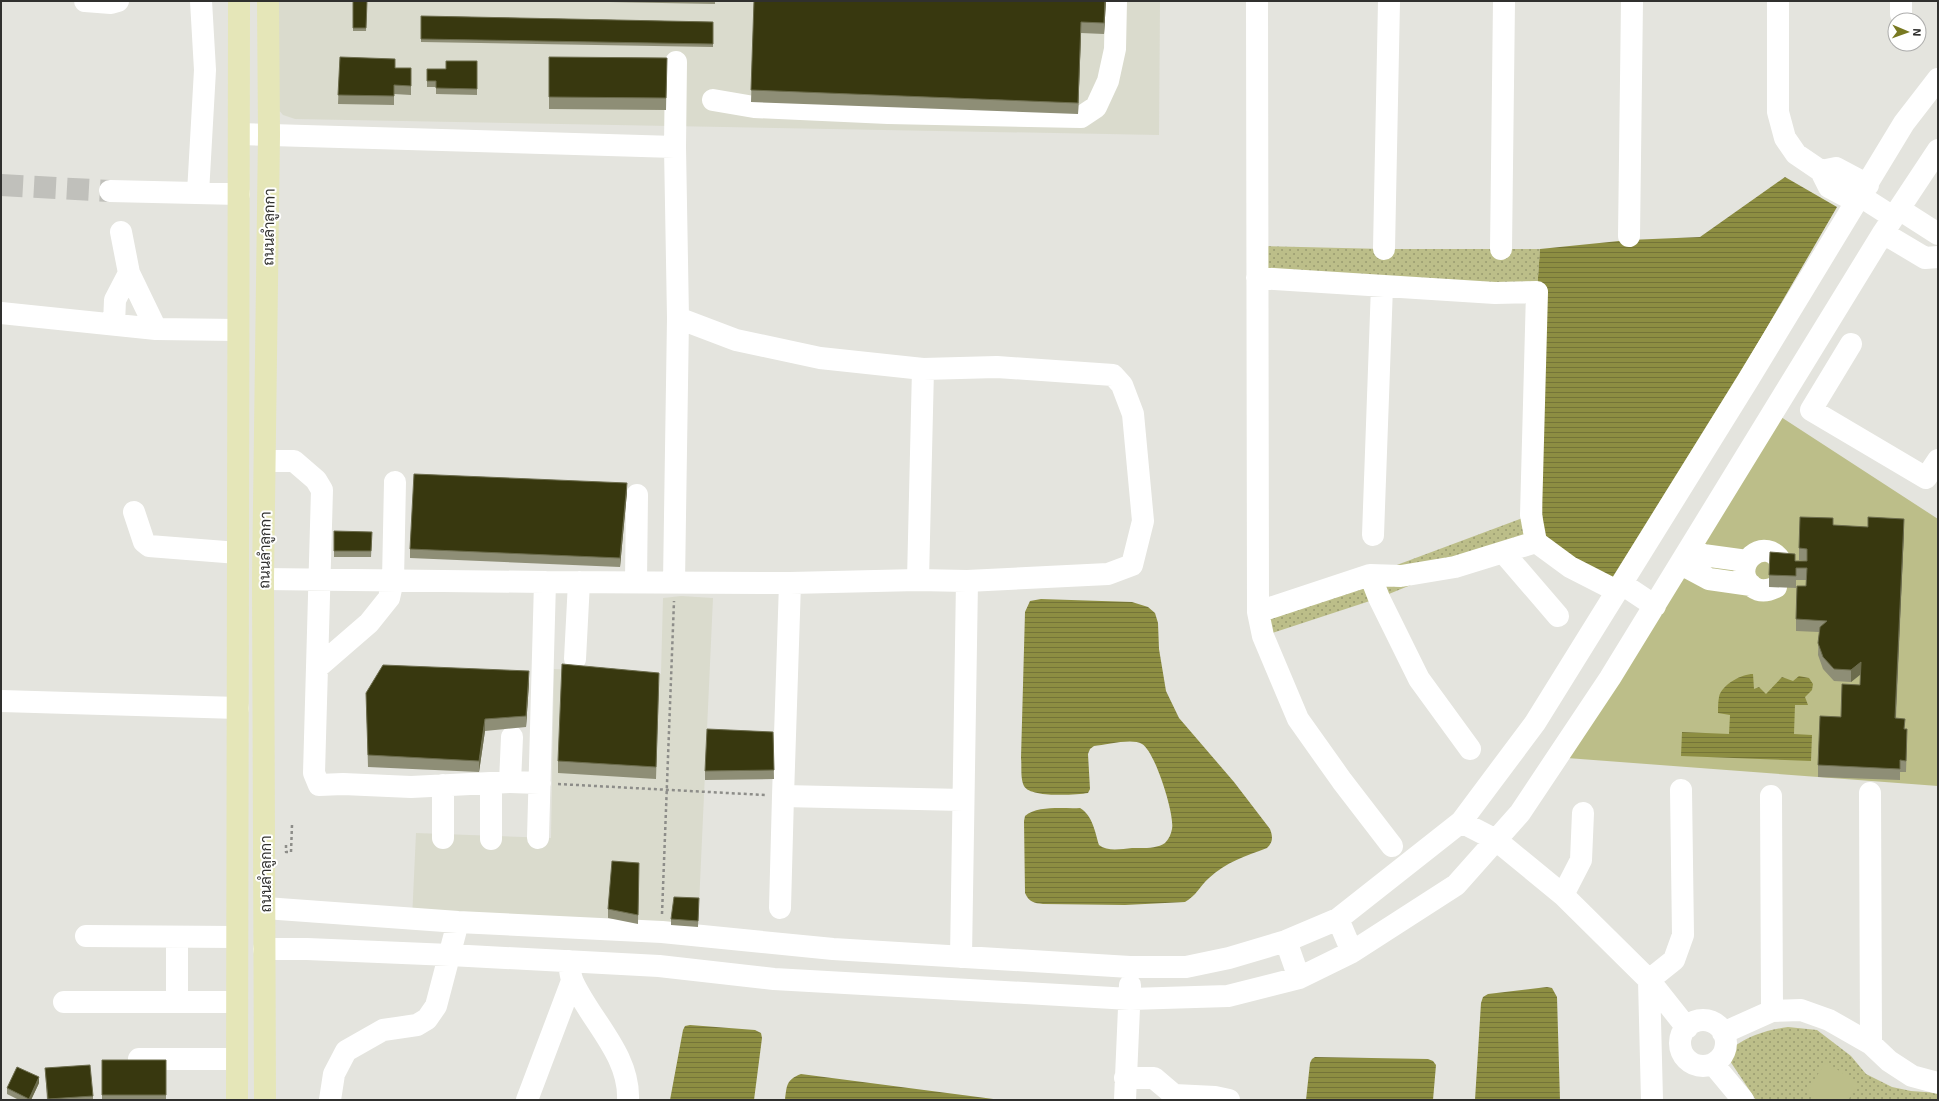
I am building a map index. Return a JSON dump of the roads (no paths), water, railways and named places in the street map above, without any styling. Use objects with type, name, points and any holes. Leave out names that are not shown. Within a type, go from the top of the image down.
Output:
[{"type":"main road","name":"ถนนลำลูกกา","points":[[237,1100],[239,1]]},
{"type":"main road","name":"ถนนลำลูกกา","points":[[265,1100],[263,579],[269,135],[268,1]]},
{"type":"street","points":[[85,1],[111,3],[118,1]]},
{"type":"street","points":[[198,193],[205,70],[201,1]]},
{"type":"street","points":[[713,100],[754,107],[888,113],[1081,117],[1096,107],[1108,81],[1114,49],[1116,1]]},
{"type":"street","points":[[1257,1],[1258,612],[1263,636],[1298,719],[1342,781],[1392,846]]},
{"type":"street","points":[[1384,249],[1389,1]]},
{"type":"street","points":[[1501,249],[1504,1]]},
{"type":"street","points":[[1629,236],[1632,1]]},
{"type":"street","points":[[1778,1],[1778,112],[1785,138],[1796,154],[1821,171],[1829,187],[1862,194],[1892,220],[1925,258],[1938,257]]},
{"type":"street","points":[[674,582],[678,318],[675,147],[676,62]]},
{"type":"street","points":[[265,908],[458,922],[662,932],[832,949],[1130,967],[1186,967],[1230,958],[1286,941],[1338,919],[1461,822],[1535,723],[1862,194],[1904,123],[1938,79]]},
{"type":"street","points":[[239,134],[675,147]]},
{"type":"street","points":[[264,950],[307,949],[450,955],[571,971],[659,966],[774,978],[1130,999],[1228,996],[1299,978],[1352,952],[1456,885],[1520,813],[1610,678],[1892,220],[1938,150]]},
{"type":"street","points":[[110,191],[239,194]]},
{"type":"street","points":[[1892,220],[1938,234]]},
{"type":"street","points":[[121,232],[129,273],[156,329]]},
{"type":"street","points":[[114,324],[115,300],[129,273]]},
{"type":"street","points":[[1257,278],[1495,293],[1538,292],[1531,515],[1536,542],[1570,567],[1606,609]]},
{"type":"street","points":[[1373,535],[1382,286]]},
{"type":"street","points":[[1,313],[156,329],[238,330]]},
{"type":"street","points":[[263,579],[790,583],[918,580],[967,581],[1108,574],[1132,565],[1143,521],[1133,414],[1122,385],[1113,375],[997,367],[923,369],[812,356],[736,340],[678,318]]},
{"type":"street","points":[[1850,344],[1811,410],[1926,478],[1938,460]]},
{"type":"street","points":[[918,580],[923,369]]},
{"type":"street","points":[[265,461],[294,461],[316,480],[322,490],[314,773],[319,785],[343,784],[411,787],[501,783],[540,783]]},
{"type":"street","points":[[317,668],[369,623],[389,598],[393,580],[395,482]]},
{"type":"street","points":[[636,582],[637,495]]},
{"type":"street","points":[[134,512],[144,542],[149,546],[238,553]]},
{"type":"street","points":[[1258,612],[1370,575],[1401,576],[1455,567],[1536,542]]},
{"type":"street","points":[[1751,585],[1745,573],[1747,560],[1757,552],[1770,551],[1780,558],[1783,565]]},
{"type":"street","points":[[1503,552],[1558,616]]},
{"type":"street","points":[[1686,556],[1703,555],[1747,560]]},
{"type":"street","points":[[1686,556],[1709,579],[1751,585],[1763,591],[1776,587]]},
{"type":"street","points":[[1570,567],[1620,587],[1655,606]]},
{"type":"street","points":[[1370,575],[1379,598],[1419,679],[1470,748]]},
{"type":"street","points":[[961,957],[963,800],[968,651],[967,581]]},
{"type":"street","points":[[538,838],[544,582]]},
{"type":"street","points":[[575,660],[579,582]]},
{"type":"street","points":[[780,908],[790,583]]},
{"type":"street","points":[[1,701],[238,708]]},
{"type":"street","points":[[491,839],[501,783],[512,737]]},
{"type":"street","points":[[443,785],[443,838]]},
{"type":"street","points":[[1649,980],[1674,960],[1683,935],[1680,790]]},
{"type":"street","points":[[1870,793],[1871,1044]]},
{"type":"street","points":[[783,796],[963,800]]},
{"type":"street","points":[[1771,796],[1772,1010]]},
{"type":"street","points":[[1563,895],[1581,860],[1583,813]]},
{"type":"street","points":[[1461,822],[1496,840],[1563,895],[1649,980],[1687,1028]]},
{"type":"street","points":[[1338,919],[1352,952]]},
{"type":"street","points":[[330,1100],[334,1074],[346,1051],[383,1030],[417,1025],[427,1019],[436,1006],[458,922]]},
{"type":"street","points":[[659,966],[662,932]]},
{"type":"street","points":[[86,936],[237,937]]},
{"type":"street","points":[[177,937],[177,1002]]},
{"type":"street","points":[[1286,941],[1299,978]]},
{"type":"street","points":[[1125,1100],[1130,999],[1130,967]]},
{"type":"street","points":[[527,1100],[571,971]]},
{"type":"street","points":[[571,971],[624,1071],[628,1100]]},
{"type":"street","points":[[1649,980],[1652,1100]]},
{"type":"street","points":[[64,1002],[237,1002]]},
{"type":"street","points":[[1723,1033],[1772,1010],[1801,1010],[1829,1020],[1871,1044],[1889,1061],[1912,1076],[1938,1083]]},
{"type":"street","points":[[1699,1021],[1713,1023],[1723,1033],[1725,1048],[1722,1056],[1713,1064],[1702,1066],[1695,1065],[1683,1054],[1680,1040],[1687,1028],[1699,1021]]},
{"type":"street","points":[[140,1059],[237,1059]]},
{"type":"street","points":[[1713,1064],[1743,1100]]},
{"type":"street","points":[[1125,1078],[1154,1078],[1174,1095],[1216,1096],[1229,1100]]},
{"type":"tunnel","points":[[1,185],[110,191]]}]
